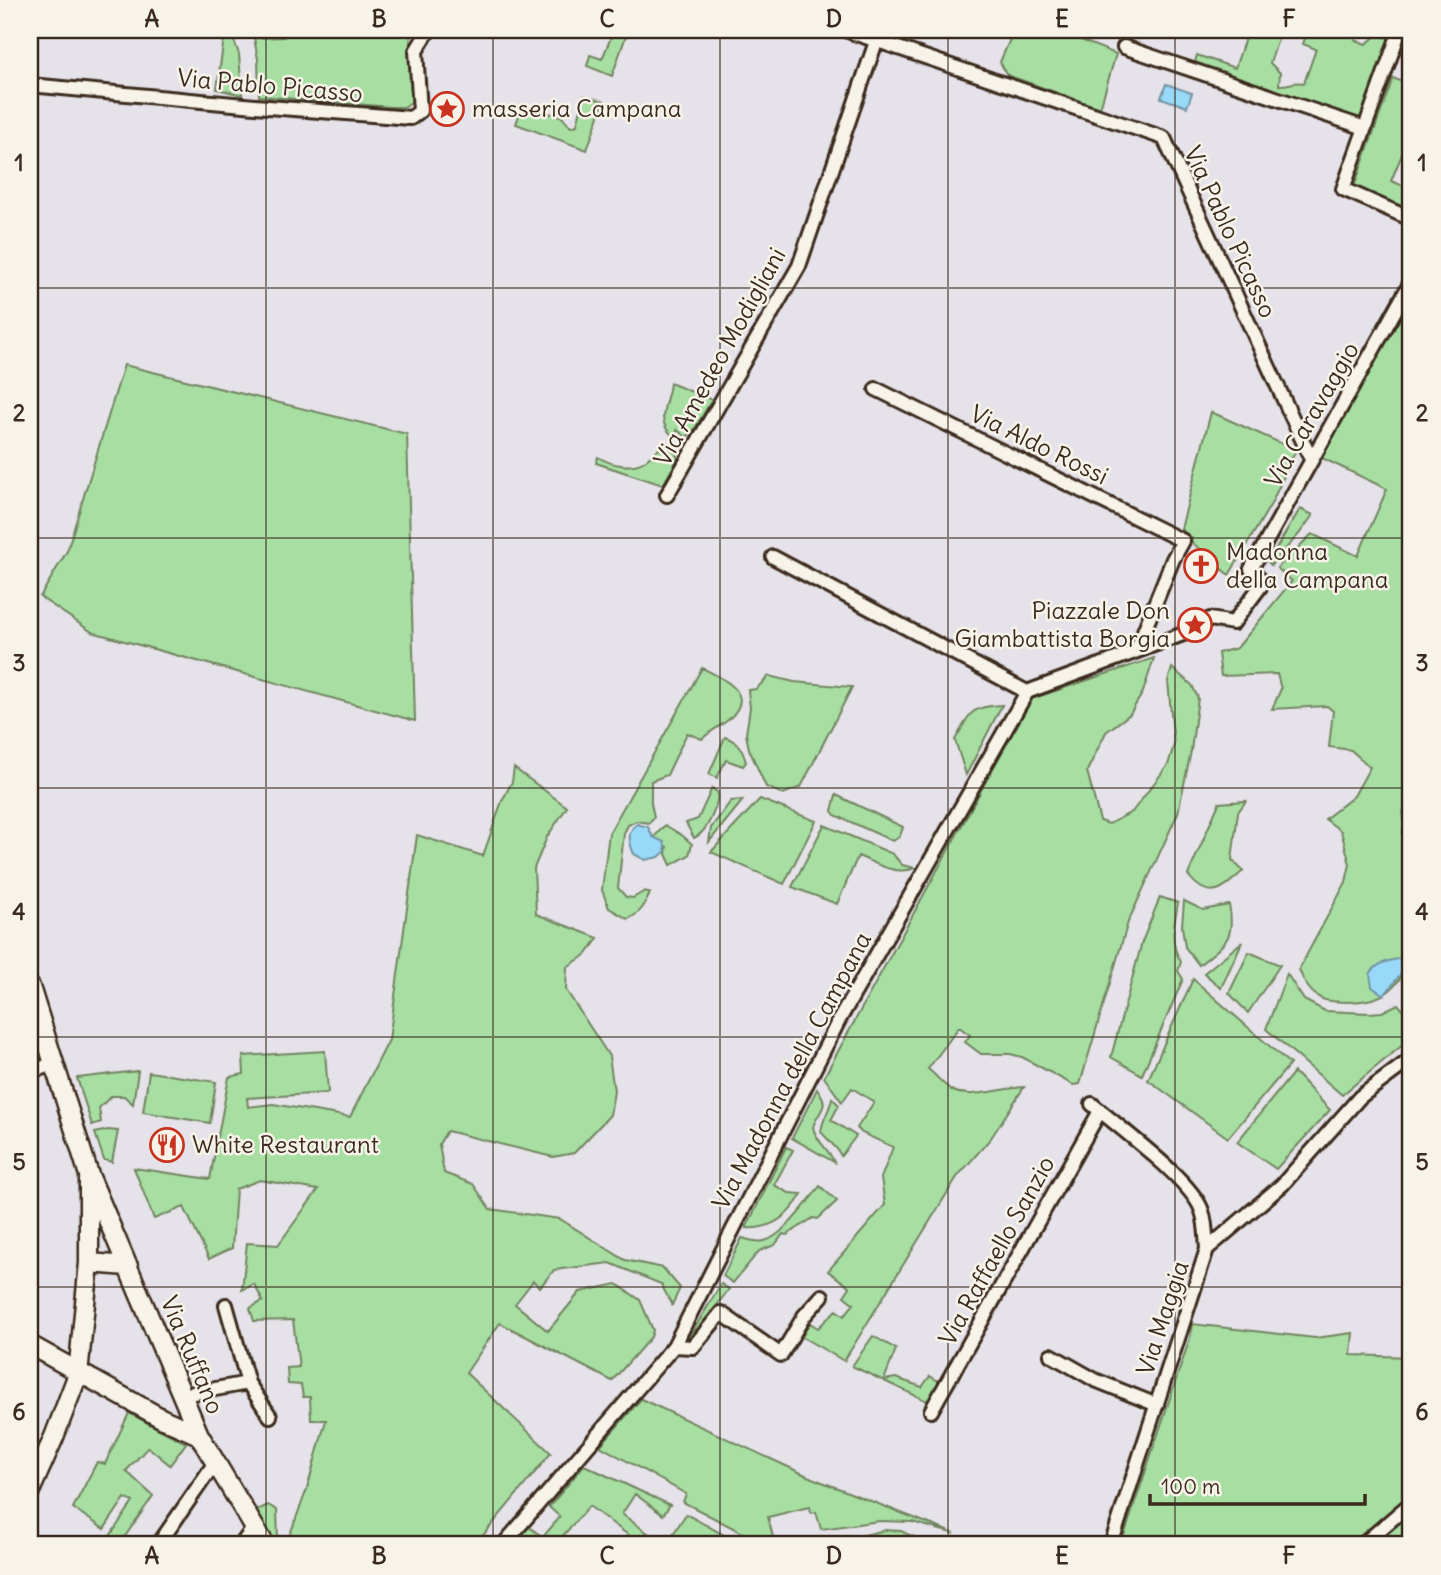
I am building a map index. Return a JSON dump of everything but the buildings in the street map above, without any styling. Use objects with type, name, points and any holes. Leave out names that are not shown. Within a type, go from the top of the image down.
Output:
[{"type":"street","points":[[416,51],[417,30]]},
{"type":"street","points":[[416,51],[429,30]]},
{"type":"street","name":"Via Pablo Picasso","points":[[845,30],[878,35],[1164,138],[1311,459]]},
{"type":"street","points":[[1400,30],[1343,189],[1411,219]]},
{"type":"street","name":"Via Amedeo Modigliani","points":[[667,495],[799,266],[878,35]]},
{"type":"street","points":[[1124,47],[1365,128]]},
{"type":"street","name":"Via Pablo Picasso","points":[[30,85],[411,118],[420,111],[416,51]]},
{"type":"street","name":"Via Caravaggio","points":[[1136,651],[1194,630],[1210,619],[1233,623],[1263,583],[1251,569],[1411,282]]},
{"type":"street","name":"Via Aldo Rossi","points":[[876,389],[1183,541],[1136,651]]},
{"type":"street","points":[[773,557],[1027,692],[1136,651]]},
{"type":"street","name":"Via Madonna della Campana","points":[[503,1545],[674,1346],[839,1020],[1027,692]]},
{"type":"street","name":"Via Ruffano","points":[[30,987],[89,1175],[199,1435],[265,1545]]},
{"type":"street","name":"Via Maggia","points":[[1111,1545],[1207,1249],[1282,1185],[1360,1097],[1411,1059]]},
{"type":"street","points":[[30,1072],[55,1063]]},
{"type":"street","name":"Via Raffaello Sanzio","points":[[932,1411],[1096,1107],[1186,1188],[1202,1210],[1207,1249]]},
{"type":"street","name":"Via Ruffano","points":[[30,1491],[78,1374],[89,1263],[89,1175]]},
{"type":"street","points":[[89,1263],[128,1266]]},
{"type":"street","points":[[674,1346],[693,1347],[721,1314],[781,1355],[804,1316],[822,1296]]},
{"type":"street","points":[[226,1305],[248,1383],[270,1416]]},
{"type":"street","points":[[30,1345],[78,1374],[199,1435]]},
{"type":"street","points":[[1051,1355],[1095,1380],[1157,1405]]},
{"type":"street","points":[[183,1395],[248,1383]]},
{"type":"street","points":[[158,1545],[214,1464]]},
{"type":"street","points":[[1362,1545],[1411,1503]]},
{"type":"street","points":[[240,1545],[254,1527]]},
{"type":"green space","points":[[225,30],[234,30],[242,95],[217,89]]},
{"type":"green space","points":[[284,30],[410,30],[413,101],[404,107],[391,107],[259,96],[258,59],[254,38],[284,37]]},
{"type":"green space","points":[[614,30],[628,30],[612,76],[587,66],[590,55],[602,59]]},
{"type":"green space","points":[[1014,30],[1056,30],[1116,54],[1100,108],[1007,75],[1000,62]]},
{"type":"green space","points":[[1232,30],[1281,30],[1270,63],[1280,73],[1279,85],[1304,83],[1316,49],[1303,44],[1308,30],[1355,30],[1355,40],[1366,44],[1377,35],[1389,38],[1360,120],[1195,62],[1197,55],[1235,68],[1246,35]]},
{"type":"green space","points":[[1393,78],[1411,86],[1411,142],[1407,142],[1391,181],[1411,189],[1411,210],[1354,187]]},
{"type":"green space","points":[[584,96],[604,101],[587,150],[516,124],[521,110],[527,108],[561,116],[571,127],[577,125]]},
{"type":"green space","points":[[1411,290],[1411,995],[1407,987],[1410,970],[1404,971],[1389,991],[1375,998],[1332,1001],[1322,999],[1314,993],[1299,969],[1346,882],[1350,864],[1341,831],[1325,819],[1354,796],[1370,767],[1351,750],[1329,747],[1333,711],[1327,706],[1272,709],[1281,689],[1277,674],[1221,676],[1218,653],[1237,648],[1292,581],[1277,568],[1312,534],[1358,556],[1387,489],[1318,456]]},
{"type":"green space","points":[[124,365],[407,434],[415,721],[92,632],[40,597],[67,551]]},
{"type":"green space","points":[[670,383],[712,400],[692,433],[686,437],[677,430],[675,437],[668,431],[663,419]]},
{"type":"green space","points":[[1211,412],[1296,450],[1271,504],[1229,575],[1200,552],[1191,542],[1192,538],[1181,529]]},
{"type":"green space","points":[[664,447],[673,450],[678,458],[663,485],[596,463],[598,457],[615,464],[635,465]]},
{"type":"green space","points":[[1300,509],[1313,515],[1271,565],[1268,562]]},
{"type":"green space","points":[[1154,658],[1143,692],[1130,714],[1106,732],[1087,771],[1100,821],[1109,824],[1132,812],[1168,765],[1174,745],[1168,681],[1172,668],[1192,685],[1198,698],[1191,751],[1178,813],[1128,922],[1080,1084],[1073,1085],[1022,1057],[1010,1054],[981,1054],[965,1042],[970,1035],[959,1027],[928,1069],[944,1084],[953,1091],[968,1094],[1024,1087],[991,1138],[957,1177],[844,1361],[802,1337],[810,1323],[818,1328],[836,1310],[844,1316],[854,1304],[844,1296],[850,1287],[828,1271],[885,1205],[881,1178],[893,1147],[857,1128],[874,1102],[852,1088],[842,1102],[824,1077],[1031,699]]},
{"type":"green space","points":[[702,668],[734,688],[740,701],[737,710],[729,719],[702,739],[687,733],[667,775],[651,781],[654,817],[649,823],[636,821],[628,825],[624,833],[618,888],[626,897],[633,898],[645,891],[650,893],[642,908],[628,919],[609,908],[602,890],[609,833]]},
{"type":"green space","points":[[769,676],[794,682],[852,687],[801,787],[783,794],[766,787],[749,749],[746,734],[750,708],[748,690],[756,689]]},
{"type":"green space","points":[[1002,705],[966,775],[955,740],[976,710]]},
{"type":"green space","points":[[725,737],[739,746],[746,762],[743,766],[726,760],[717,778],[709,774]]},
{"type":"green space","points":[[514,768],[567,807],[547,837],[534,868],[536,914],[598,938],[587,954],[567,967],[566,990],[609,1056],[614,1091],[610,1115],[574,1153],[553,1157],[447,1131],[439,1144],[444,1173],[473,1184],[490,1209],[560,1219],[625,1260],[663,1268],[680,1288],[672,1305],[661,1284],[610,1263],[554,1270],[540,1287],[533,1281],[515,1304],[548,1331],[580,1292],[617,1284],[640,1300],[653,1330],[651,1337],[612,1381],[500,1323],[466,1373],[551,1453],[475,1545],[286,1545],[307,1489],[326,1420],[311,1420],[310,1397],[303,1397],[301,1385],[288,1384],[287,1368],[299,1367],[293,1320],[254,1321],[250,1308],[263,1301],[254,1284],[242,1290],[247,1243],[278,1245],[318,1190],[260,1180],[236,1189],[232,1248],[209,1259],[184,1207],[154,1219],[134,1168],[210,1179],[229,1077],[244,1074],[243,1056],[325,1051],[328,1093],[247,1098],[248,1107],[273,1104],[350,1117],[389,1040],[417,835],[483,856],[502,801],[512,782]]},
{"type":"green space","points":[[712,788],[718,793],[714,812],[704,830],[694,838],[686,823],[698,819]]},
{"type":"green space","points":[[836,795],[903,827],[900,836],[893,841],[835,815],[832,811]]},
{"type":"green space","points":[[760,799],[816,821],[784,884],[711,852]]},
{"type":"green space","points":[[743,800],[709,842],[711,828],[731,801]]},
{"type":"green space","points":[[1246,801],[1238,812],[1232,860],[1243,871],[1222,888],[1209,891],[1188,875],[1219,803]]},
{"type":"green space","points":[[665,825],[692,844],[689,855],[671,865],[666,854],[667,847],[654,837]]},
{"type":"green space","points":[[824,825],[893,854],[902,865],[915,868],[893,870],[858,856],[837,904],[792,887]]},
{"type":"green space","points":[[1160,897],[1178,903],[1174,941],[1181,962],[1178,971],[1183,979],[1142,1075],[1111,1057],[1142,942]]},
{"type":"green space","points":[[1184,901],[1203,910],[1229,905],[1231,926],[1226,940],[1199,965],[1185,947],[1182,926]]},
{"type":"green space","points":[[1242,942],[1221,988],[1204,973]]},
{"type":"green space","points":[[1249,952],[1280,965],[1248,1013],[1229,993]]},
{"type":"green space","points":[[1287,974],[1304,1000],[1325,1011],[1382,1012],[1398,1004],[1411,1020],[1411,1038],[1342,1095],[1266,1029]]},
{"type":"green space","points":[[1193,979],[1290,1064],[1228,1138],[1148,1080]]},
{"type":"green space","points":[[138,1071],[133,1104],[124,1096],[111,1096],[99,1108],[101,1122],[92,1125],[77,1078]]},
{"type":"green space","points":[[149,1072],[216,1082],[210,1123],[143,1112]]},
{"type":"green space","points":[[1294,1072],[1330,1110],[1276,1169],[1237,1142]]},
{"type":"green space","points":[[817,1089],[824,1104],[813,1127],[834,1162],[792,1138]]},
{"type":"green space","points":[[832,1098],[839,1105],[831,1120],[856,1136],[841,1156],[821,1132]]},
{"type":"green space","points":[[118,1131],[112,1162],[104,1160],[95,1133]]},
{"type":"green space","points":[[786,1147],[793,1150],[774,1185],[789,1193],[802,1194],[779,1220],[764,1227],[746,1228]]},
{"type":"green space","points":[[820,1186],[837,1201],[818,1219],[813,1218],[787,1235],[783,1234],[775,1245],[759,1251],[733,1283],[723,1276],[742,1238],[759,1242],[779,1233],[795,1218]]},
{"type":"green space","points":[[721,1284],[729,1289],[689,1342],[687,1341]]},
{"type":"green space","points":[[1192,1324],[1315,1338],[1353,1333],[1351,1355],[1411,1357],[1411,1498],[1354,1545],[1121,1545],[1190,1338]]},
{"type":"green space","points":[[873,1336],[896,1349],[884,1380],[896,1378],[922,1387],[930,1376],[940,1382],[929,1402],[852,1366]]},
{"type":"green space","points":[[641,1399],[812,1478],[955,1534],[912,1522],[880,1521],[821,1529],[816,1512],[811,1513],[809,1507],[768,1517],[775,1545],[766,1545],[683,1502],[686,1494],[600,1446]]},
{"type":"green space","points":[[129,1413],[186,1443],[170,1465],[148,1447],[126,1471],[153,1496],[119,1545],[104,1545],[133,1502],[125,1498],[104,1529],[73,1508],[97,1462],[105,1464]]},
{"type":"green space","points":[[584,1465],[670,1505],[663,1515],[635,1494],[622,1514],[664,1545],[642,1545],[589,1506],[555,1545],[522,1545],[515,1542],[529,1527],[543,1537],[560,1517],[549,1507]]},
{"type":"green space","points":[[268,1505],[277,1510],[278,1538],[272,1542],[256,1511]]},
{"type":"green space","points":[[1411,1509],[1411,1540],[1398,1545],[1385,1541],[1383,1533]]},
{"type":"green space","points":[[686,1514],[742,1545],[666,1545]]},
{"type":"green space","points":[[885,1530],[901,1531],[916,1538],[904,1545],[824,1545]]},
{"type":"water","points":[[1166,84],[1192,93],[1187,107],[1161,98]]},
{"type":"water","points":[[1411,789],[1411,850],[1402,833],[1405,826],[1403,812]]},
{"type":"water","points":[[637,824],[648,827],[653,837],[664,842],[666,851],[659,857],[645,860],[634,854],[629,837]]},
{"type":"water","points":[[1406,957],[1411,964],[1384,995],[1372,987],[1370,974],[1377,966]]},
{"type":"place","name":"masseria Campana","points":[[447,109]]},
{"type":"place","name":"Madonna della Campana","points":[[1201,566]]},
{"type":"place","name":"Piazzale Don Giambattista Borgia","points":[[1195,625]]},
{"type":"place","name":"White Restaurant","points":[[167,1145]]}]
